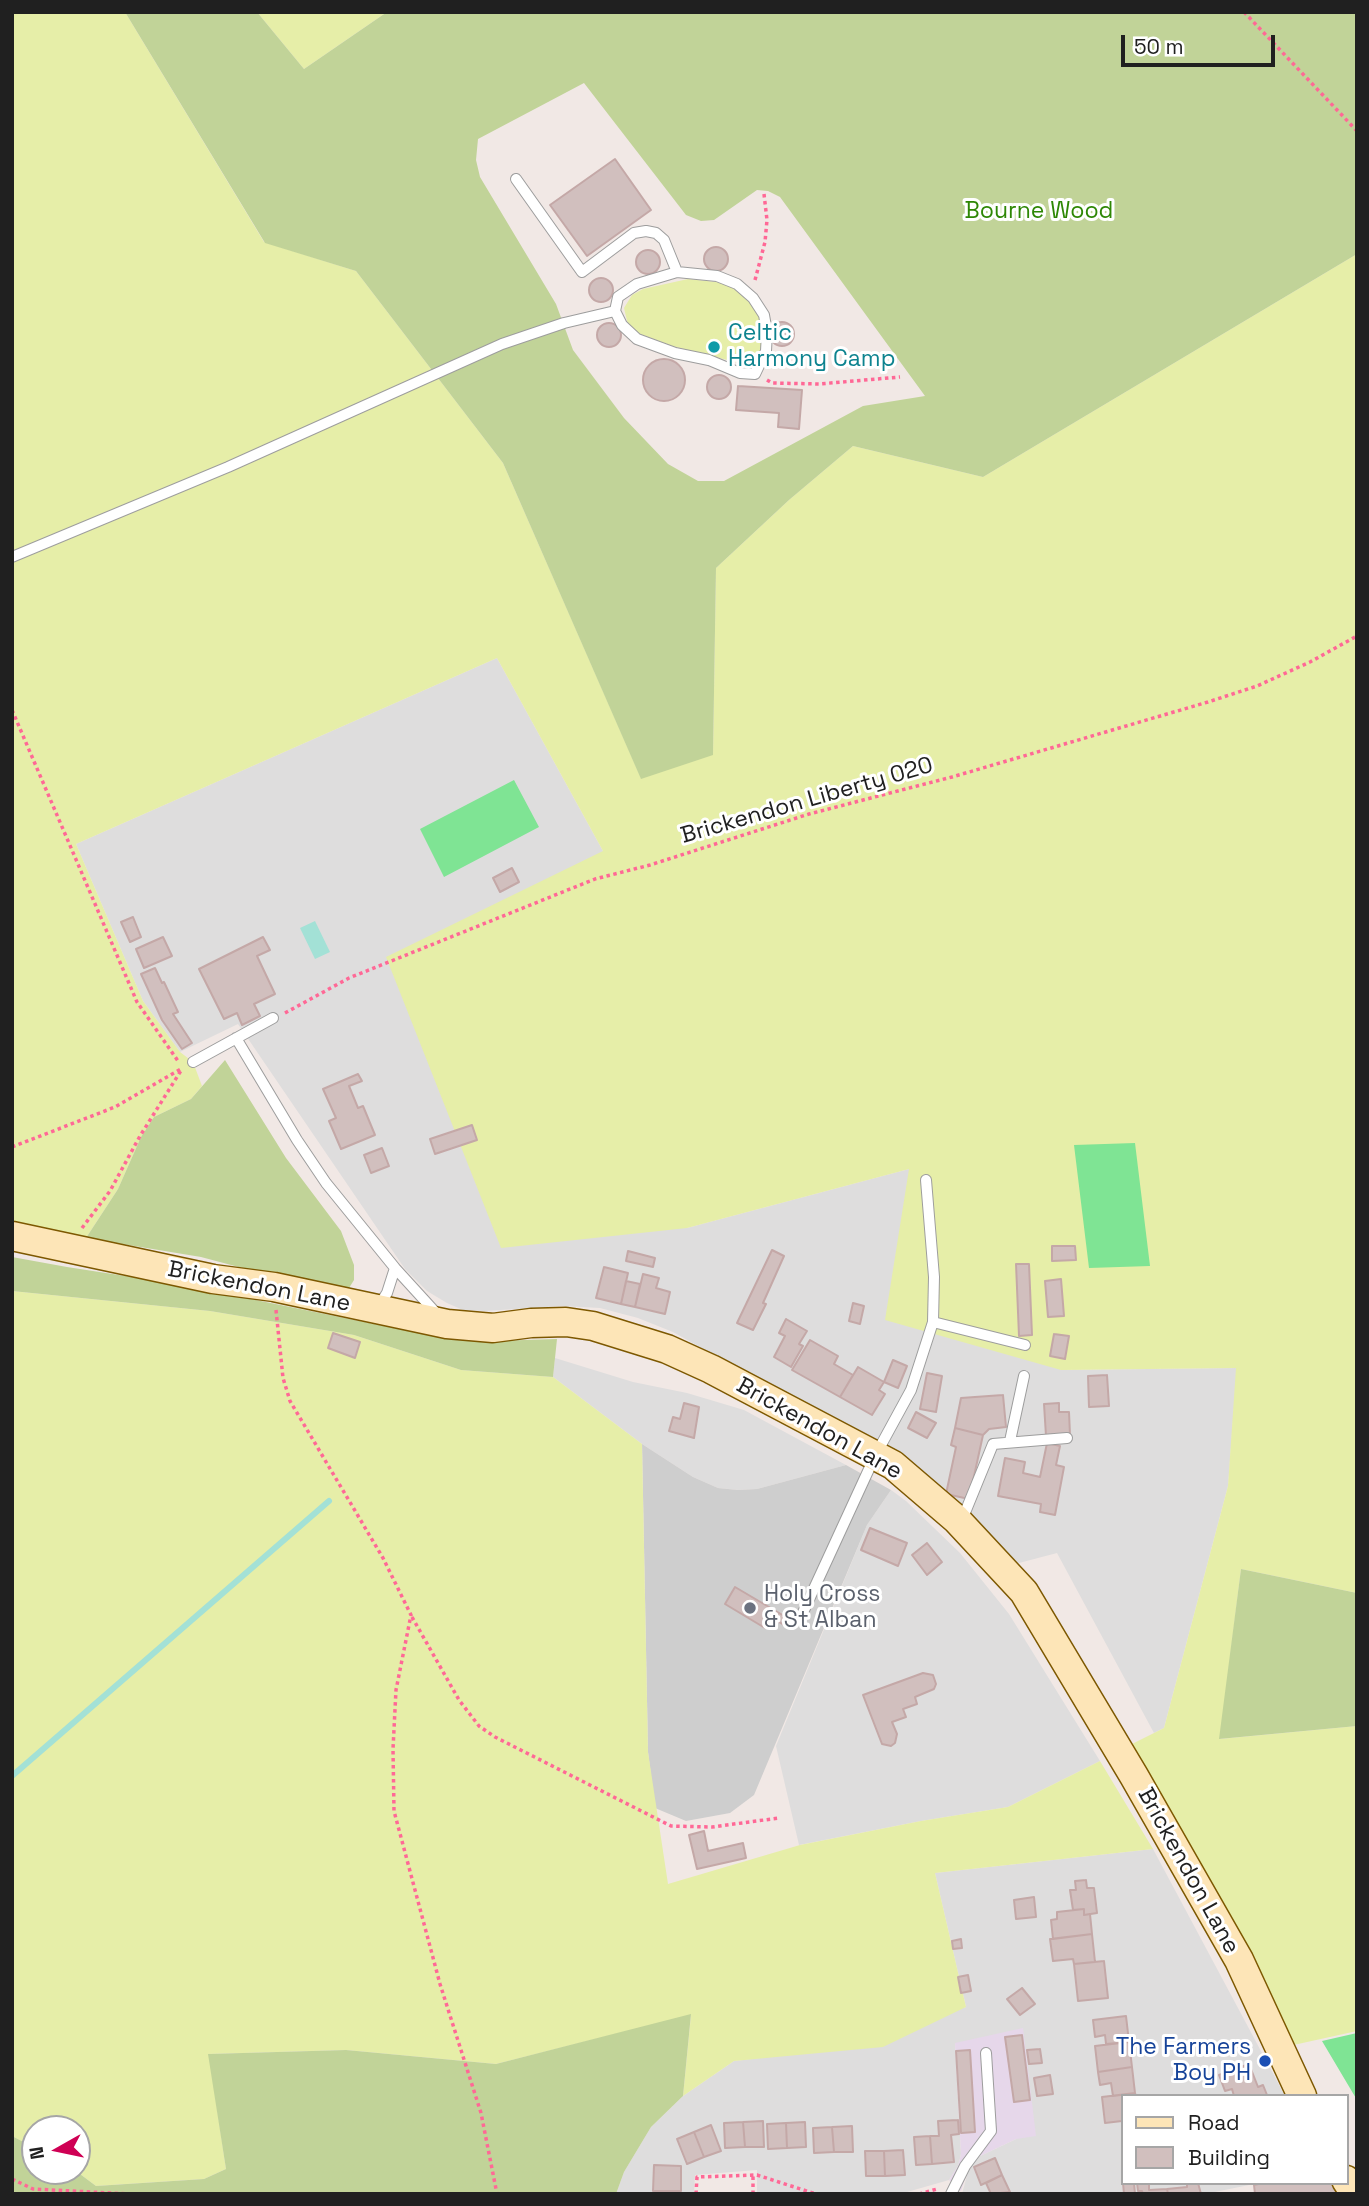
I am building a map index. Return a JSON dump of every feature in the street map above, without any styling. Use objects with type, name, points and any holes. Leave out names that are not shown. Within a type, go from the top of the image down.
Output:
[{"type":"street","name":"Brickendon Lane","points":[[12,1236],[213,1279],[274,1287],[447,1324],[494,1328],[566,1322],[619,1333],[667,1349],[710,1369],[893,1465],[956,1519],[1024,1592],[1134,1776],[1239,1960],[1301,2094]]},
{"type":"lane","points":[[516,179],[582,272],[634,233],[646,232],[656,233],[664,240],[677,272]]},
{"type":"lane","points":[[677,272],[717,276],[737,284],[749,295],[764,315],[767,332],[765,351],[755,374],[740,373],[709,360],[675,353],[637,339],[622,325],[615,311],[618,296],[625,290],[677,272]]},
{"type":"lane","points":[[12,557],[228,467],[502,344],[564,323],[615,311]]},
{"type":"lane","points":[[193,1062],[273,1018]]},
{"type":"lane","points":[[236,1038],[326,1183],[395,1268],[447,1324]]},
{"type":"lane","points":[[800,1619],[876,1456],[911,1390],[933,1322],[934,1277],[926,1180]]},
{"type":"lane","points":[[375,1310],[387,1293],[395,1268]]},
{"type":"lane","points":[[933,1322],[1026,1345]]},
{"type":"lane","points":[[1010,1441],[1024,1376]]},
{"type":"lane","points":[[956,1519],[964,1515],[993,1444],[1067,1438]]},
{"type":"lane","points":[[947,2191],[991,2130],[986,2053]]},
{"type":"path","points":[[1244,12],[1357,131]]},
{"type":"path","points":[[749,295],[765,242],[767,220],[764,194]]},
{"type":"path","points":[[755,374],[772,383],[819,383],[900,377]]},
{"type":"path","name":"Brickendon Liberty 020","points":[[273,1018],[349,978],[595,878],[650,866],[809,814],[952,777],[1229,695],[1257,686],[1310,662],[1357,636]]},
{"type":"path","points":[[12,710],[137,1002],[182,1069]]},
{"type":"path","points":[[12,1147],[115,1107],[182,1069]]},
{"type":"path","points":[[69,1247],[110,1191],[140,1136],[182,1069]]},
{"type":"path","points":[[274,1287],[283,1378],[290,1401],[383,1558],[411,1615],[459,1700],[479,1726],[495,1737],[671,1826],[712,1827],[779,1818]]},
{"type":"path","points":[[411,1615],[397,1690],[393,1749],[394,1811],[439,1984],[481,2113],[497,2194]]},
{"type":"path","points":[[696,2194],[697,2177],[754,2176],[816,2194]]},
{"type":"path","points":[[753,2194],[754,2176]]},
{"type":"path","points":[[12,2179],[33,2189],[130,2194]]},
{"type":"path","points":[[919,2194],[947,2191]]},
{"type":"shaded area","points":[[497,658],[603,851],[687,1228],[909,1169],[1061,1370],[1237,1368],[1228,1486],[1164,1728],[1154,1733],[1057,1553],[1019,1563],[1010,1560],[892,1454],[673,1332],[638,1318],[600,1308],[562,1306],[463,1310],[427,1291],[405,1269],[238,1024],[180,1052],[143,1001],[76,844]]},
{"type":"shaded area","points":[[555,1358],[633,1382],[687,1393],[744,1410],[846,1465],[757,1489],[718,1488],[693,1477],[642,1444],[553,1377]]},
{"type":"shaded area","points":[[642,1444],[693,1477],[718,1488],[757,1489],[846,1465],[891,1490],[867,1525],[754,1795],[730,1813],[686,1821],[655,1808],[648,1752]]},
{"type":"shaded area","points":[[891,1490],[960,1553],[1009,1614],[1100,1761],[1008,1807],[799,1845],[776,1746],[867,1525]]},
{"type":"shaded area","points":[[1153,1849],[1284,2094],[1120,2094],[1120,2185],[1249,2185],[1205,2194],[962,2194],[970,2164],[976,2158],[1016,2139],[955,2043],[961,2154],[958,2166],[949,2180],[900,2194],[757,2194],[757,2170],[695,2175],[694,2194],[616,2194],[624,2172],[651,2127],[683,2096],[734,2061],[794,2054],[966,2007],[935,1873]]},
{"type":"shaded area","points":[[1023,2028],[1036,2136],[1016,2139],[976,2158],[970,2164],[961,2191],[949,2180],[958,2166],[961,2154],[955,2043]]},
{"type":"green space","points":[[12,12],[125,12],[264,242],[356,271],[503,463],[641,778],[713,754],[716,568],[789,500],[853,446],[983,477],[1357,254],[1357,1593],[1241,1569],[1220,1739],[1357,1726],[1357,2031],[1289,2046],[1128,1746],[1164,1728],[1228,1486],[1236,1368],[1061,1370],[885,1320],[909,1169],[687,1228],[501,1248],[386,957],[603,851],[497,658],[76,844],[143,1001],[180,1052],[193,1062],[202,1086],[191,1099],[154,1117],[141,1137],[118,1189],[86,1238],[12,1226]]},
{"type":"green space","name":"Bourne Wood","points":[[125,12],[257,12],[304,69],[387,12],[1357,12],[1357,254],[983,477],[853,446],[789,500],[716,568],[713,755],[641,779],[503,463],[356,271],[265,243]],"holes":[[[584,83],[686,215],[701,221],[714,220],[757,190],[768,191],[780,197],[925,396],[863,406],[724,481],[698,481],[668,464],[624,418],[573,350],[556,304],[480,177],[476,160],[478,139]]]},
{"type":"green space","points":[[257,12],[387,12],[304,69]]},
{"type":"green space","points":[[688,279],[726,283],[750,301],[759,314],[763,328],[762,349],[753,363],[739,363],[672,346],[635,332],[628,325],[624,308],[632,295],[643,289]]},
{"type":"green space","points":[[514,780],[539,827],[444,877],[420,829]]},
{"type":"green space","points":[[225,1060],[286,1158],[341,1231],[354,1265],[354,1280],[349,1288],[333,1292],[201,1257],[86,1238],[118,1189],[141,1137],[154,1117],[191,1099]]},
{"type":"green space","points":[[1135,1143],[1150,1266],[1089,1268],[1074,1145]]},
{"type":"green space","points":[[12,1257],[177,1284],[443,1338],[491,1341],[557,1339],[553,1377],[461,1370],[354,1335],[210,1311],[12,1291]]},
{"type":"green space","points":[[12,1291],[210,1311],[354,1335],[461,1370],[553,1377],[642,1444],[648,1752],[668,1884],[800,1845],[1008,1807],[1100,1761],[1153,1849],[935,1873],[966,2007],[883,2047],[734,2061],[683,2096],[691,2015],[496,2064],[346,2050],[209,2054],[226,2169],[204,2179],[96,2186],[91,2182],[91,2115],[21,2115],[21,2141],[12,2136]]},
{"type":"green space","points":[[1241,1569],[1357,1593],[1357,1726],[1219,1739]]},
{"type":"green space","points":[[691,2014],[683,2096],[651,2127],[624,2172],[616,2194],[12,2194],[12,2136],[21,2141],[21,2185],[91,2185],[91,2182],[96,2186],[204,2179],[226,2169],[208,2054],[346,2050],[496,2064]]},
{"type":"green space","points":[[1357,2033],[1357,2100],[1322,2041]]},
{"type":"water","points":[[315,921],[330,952],[315,959],[300,928]]},
{"type":"building","points":[[615,159],[651,210],[587,256],[550,205]]},
{"type":"building","points":[[716,247],[724,251],[728,259],[724,267],[716,271],[708,267],[704,259],[708,251]]},
{"type":"building","points":[[648,250],[656,254],[660,262],[656,270],[648,274],[640,270],[636,262],[640,254]]},
{"type":"building","points":[[601,278],[609,282],[613,290],[609,298],[601,302],[593,298],[589,290],[593,282]]},
{"type":"building","points":[[782,322],[790,326],[794,334],[790,342],[782,346],[774,342],[770,334],[774,326]]},
{"type":"building","points":[[609,323],[617,327],[621,335],[617,343],[609,347],[601,343],[597,335],[601,327]]},
{"type":"building","points":[[664,359],[679,365],[685,380],[679,395],[664,401],[649,395],[643,380],[649,365]]},
{"type":"building","points":[[719,375],[727,379],[731,387],[727,395],[719,399],[711,395],[707,387],[711,379]]},
{"type":"building","points":[[738,386],[802,390],[799,429],[778,427],[779,413],[736,410]]},
{"type":"building","points":[[512,868],[519,882],[500,892],[493,878]]},
{"type":"building","points":[[133,917],[141,937],[130,942],[121,922]]},
{"type":"building","points":[[163,937],[172,956],[144,968],[136,949]]},
{"type":"building","points":[[263,937],[270,950],[257,956],[275,994],[254,1004],[260,1016],[242,1025],[237,1013],[224,1019],[199,969]]},
{"type":"building","points":[[155,968],[178,1012],[173,1014],[192,1043],[182,1049],[162,1020],[141,974]]},
{"type":"building","points":[[358,1074],[362,1081],[349,1086],[358,1108],[363,1106],[375,1135],[341,1149],[329,1121],[336,1118],[323,1089]]},
{"type":"building","points":[[472,1125],[477,1140],[435,1154],[430,1139]]},
{"type":"building","points":[[382,1148],[389,1166],[371,1173],[364,1155]]},
{"type":"building","points":[[1052,1246],[1075,1246],[1076,1260],[1052,1261]]},
{"type":"building","points":[[772,1250],[784,1256],[753,1330],[737,1323]]},
{"type":"building","points":[[628,1251],[655,1258],[653,1267],[626,1261]]},
{"type":"building","points":[[1016,1264],[1029,1264],[1032,1335],[1019,1336]]},
{"type":"building","points":[[604,1267],[628,1273],[621,1304],[596,1298]]},
{"type":"building","points":[[643,1274],[659,1278],[656,1288],[670,1292],[665,1314],[635,1307]]},
{"type":"building","points":[[1061,1279],[1064,1316],[1048,1317],[1045,1281]]},
{"type":"building","points":[[626,1281],[640,1284],[635,1307],[621,1304]]},
{"type":"building","points":[[853,1303],[864,1306],[860,1324],[849,1321]]},
{"type":"building","points":[[786,1319],[807,1331],[799,1344],[803,1346],[791,1367],[774,1357],[785,1336],[779,1333]]},
{"type":"building","points":[[333,1333],[360,1342],[355,1358],[328,1348]]},
{"type":"building","points":[[1054,1334],[1069,1336],[1065,1359],[1050,1356]]},
{"type":"building","points":[[810,1340],[838,1356],[834,1364],[853,1375],[840,1397],[792,1370]]},
{"type":"building","points":[[893,1360],[907,1366],[898,1388],[884,1382]]},
{"type":"building","points":[[858,1367],[884,1382],[879,1390],[885,1394],[872,1415],[840,1397]]},
{"type":"building","points":[[927,1373],[942,1376],[936,1412],[920,1409]]},
{"type":"building","points":[[1107,1375],[1109,1406],[1089,1407],[1088,1376]]},
{"type":"building","points":[[1003,1395],[1006,1427],[989,1429],[983,1435],[955,1428],[961,1398]]},
{"type":"building","points":[[684,1403],[699,1407],[694,1438],[669,1431],[673,1417],[680,1419]]},
{"type":"building","points":[[1059,1403],[1059,1412],[1069,1412],[1070,1435],[1046,1436],[1044,1404]]},
{"type":"building","points":[[916,1412],[936,1423],[927,1438],[908,1428]]},
{"type":"building","points":[[955,1428],[983,1435],[969,1499],[946,1494],[956,1447],[951,1445]]},
{"type":"building","points":[[1047,1443],[1060,1446],[1056,1465],[1064,1467],[1055,1515],[1040,1512],[1041,1504],[998,1496],[1005,1458],[1025,1462],[1023,1473],[1040,1477]]},
{"type":"building","points":[[870,1528],[907,1543],[898,1566],[861,1550]]},
{"type":"building","points":[[927,1543],[942,1562],[927,1575],[912,1555]]},
{"type":"building","name":"Holy Cross & St Alban","points":[[735,1587],[791,1620],[787,1627],[771,1617],[765,1628],[725,1604]]},
{"type":"building","points":[[923,1673],[933,1675],[936,1684],[934,1689],[915,1697],[917,1704],[903,1709],[906,1717],[892,1722],[897,1734],[895,1743],[891,1746],[882,1744],[863,1695]]},
{"type":"building","points":[[704,1831],[708,1851],[743,1843],[746,1858],[697,1869],[689,1835]]},
{"type":"building","points":[[1086,1880],[1087,1888],[1094,1888],[1097,1913],[1084,1915],[1084,1909],[1073,1910],[1070,1890],[1076,1890],[1075,1881]]},
{"type":"building","points":[[1034,1897],[1036,1917],[1016,1919],[1014,1900]]},
{"type":"building","points":[[1084,1909],[1084,1915],[1090,1914],[1092,1934],[1053,1939],[1051,1920],[1057,1919],[1057,1912]]},
{"type":"building","points":[[1092,1934],[1095,1962],[1074,1964],[1073,1959],[1053,1961],[1050,1939]]},
{"type":"building","points":[[961,1939],[962,1948],[953,1949],[952,1941]]},
{"type":"building","points":[[1104,1961],[1108,1998],[1078,2001],[1074,1964]]},
{"type":"building","points":[[968,1975],[971,1991],[961,1993],[958,1977]]},
{"type":"building","points":[[1022,1988],[1035,2004],[1020,2015],[1007,1999]]},
{"type":"building","points":[[1126,2016],[1129,2042],[1106,2044],[1105,2035],[1095,2037],[1093,2020]]},
{"type":"building","points":[[1022,2035],[1030,2100],[1014,2102],[1005,2037]]},
{"type":"building","points":[[1129,2042],[1132,2067],[1098,2072],[1095,2046]]},
{"type":"building","points":[[1040,2049],[1042,2063],[1029,2064],[1027,2050]]},
{"type":"building","points":[[970,2050],[975,2132],[961,2133],[956,2051]]},
{"type":"building","points":[[1249,2064],[1258,2087],[1263,2085],[1267,2094],[1233,2094],[1232,2089],[1225,2091],[1219,2075]]},
{"type":"building","points":[[1132,2067],[1135,2093],[1113,2096],[1111,2083],[1100,2085],[1098,2072]]},
{"type":"building","points":[[1050,2075],[1053,2094],[1037,2096],[1034,2078]]},
{"type":"building","points":[[1120,2095],[1120,2121],[1105,2123],[1102,2097]]},
{"type":"building","points":[[958,2120],[959,2134],[951,2135],[954,2162],[932,2164],[930,2136],[939,2136],[938,2121]]},
{"type":"building","points":[[763,2121],[764,2147],[745,2147],[743,2122]]},
{"type":"building","points":[[743,2122],[745,2147],[725,2148],[724,2123]]},
{"type":"building","points":[[805,2122],[806,2147],[787,2148],[786,2123]]},
{"type":"building","points":[[786,2123],[787,2148],[768,2149],[767,2124]]},
{"type":"building","points":[[711,2125],[721,2151],[704,2157],[694,2132]]},
{"type":"building","points":[[852,2126],[853,2152],[834,2152],[832,2127]]},
{"type":"building","points":[[832,2127],[834,2152],[814,2153],[813,2128]]},
{"type":"building","points":[[694,2132],[704,2157],[687,2164],[677,2139]]},
{"type":"building","points":[[930,2136],[932,2164],[916,2165],[914,2137]]},
{"type":"building","points":[[903,2150],[905,2175],[885,2176],[884,2151]]},
{"type":"building","points":[[865,2151],[884,2151],[885,2176],[866,2176]]},
{"type":"building","points":[[995,2158],[1002,2175],[981,2185],[974,2167]]},
{"type":"building","points":[[654,2165],[681,2166],[681,2191],[653,2191]]},
{"type":"building","points":[[1002,2175],[1010,2192],[991,2194],[986,2183]]},
{"type":"building","points":[[1123,2185],[1134,2185],[1135,2194],[1124,2194]]},
{"type":"building","points":[[1137,2185],[1149,2185],[1149,2190],[1167,2189],[1168,2194],[1143,2194],[1138,2191]]},
{"type":"building","points":[[1199,2185],[1201,2194],[1168,2194],[1167,2189]]},
{"type":"building","points":[[1254,2185],[1335,2185],[1339,2194],[1255,2194]]},
{"type":"waterway","points":[[12,1776],[329,1501]]},
{"type":"place","name":"Celtic Harmony Camp","points":[[714,347]]},
{"type":"place","name":"Holy Cross & St Alban","points":[[750,1608]]},
{"type":"place","name":"The Farmers Boy PH","points":[[1265,2061]]}]
